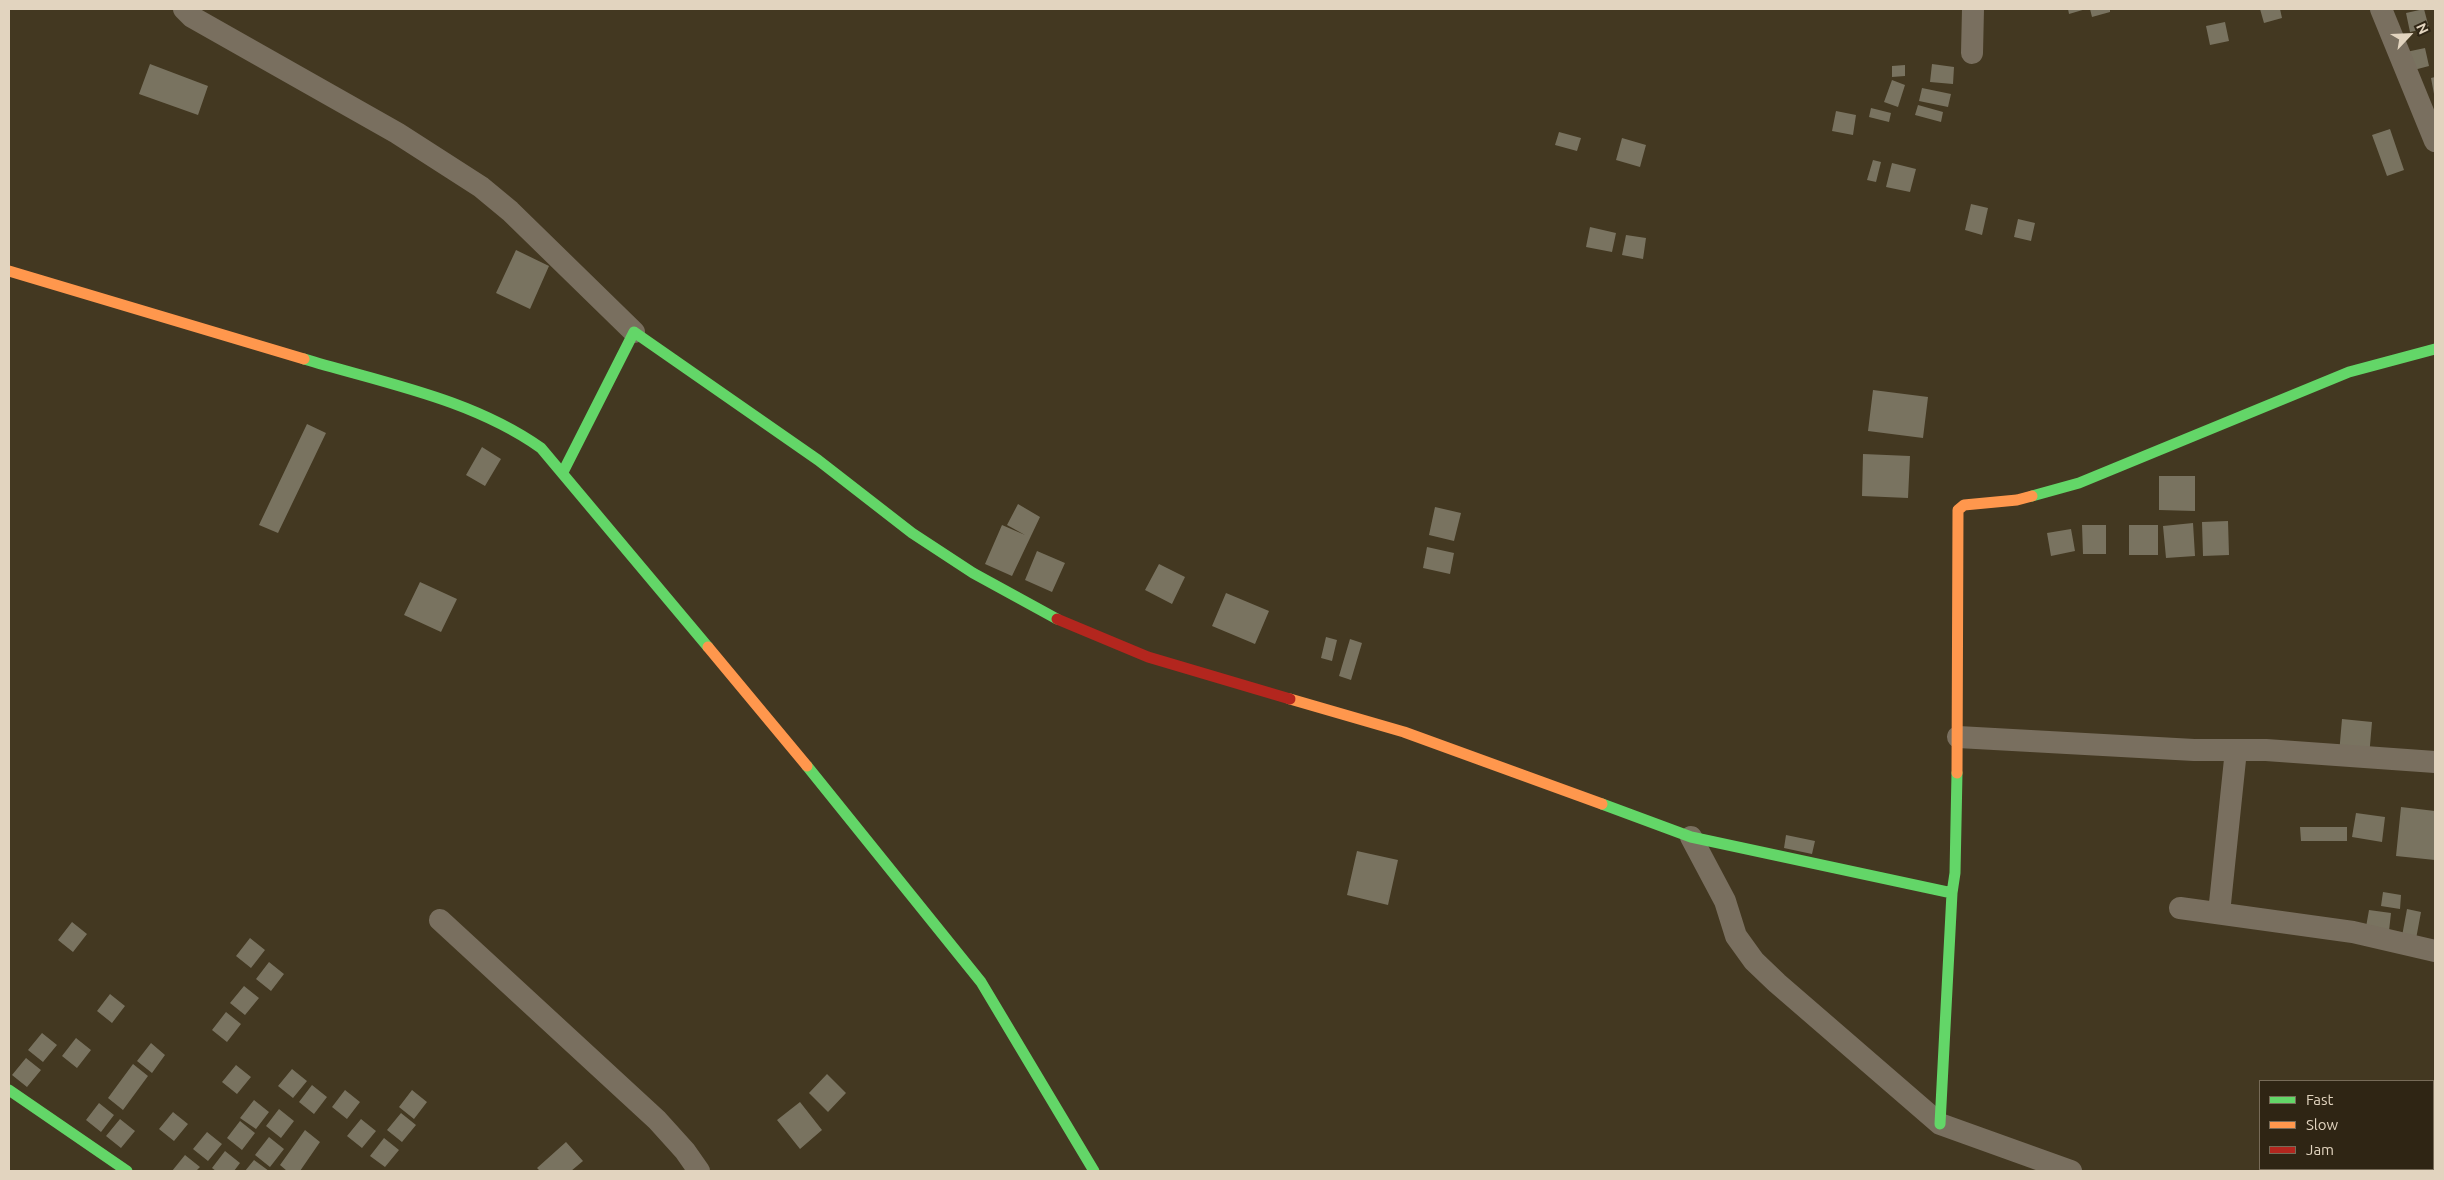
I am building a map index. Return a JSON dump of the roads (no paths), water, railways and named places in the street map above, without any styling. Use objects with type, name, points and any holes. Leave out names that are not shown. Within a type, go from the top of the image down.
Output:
[{"type":"street","points":[[184,9],[192,17],[398,133],[481,187],[510,211],[634,332],[818,460],[912,533],[972,573],[1070,626],[1148,657],[1404,732],[1691,837],[1952,893]]},
{"type":"street","points":[[1972,9],[1972,53]]},
{"type":"street","points":[[2380,9],[2435,141]]},
{"type":"street","points":[[9,271],[483,413],[516,429],[541,448],[780,733],[981,982],[1094,1171]]},
{"type":"street","points":[[563,472],[634,332]]},
{"type":"street","points":[[1940,1124],[1952,893],[1955,874],[1958,737],[1956,516],[1960,507],[2017,500],[2079,483],[2349,372],[2435,349]]},
{"type":"street","points":[[1958,737],[2194,750],[2236,750],[2435,762]]},
{"type":"street","points":[[2219,913],[2236,750]]},
{"type":"street","points":[[1691,837],[1725,900],[1736,936],[1754,961],[1940,1124],[2071,1171]]},
{"type":"street","points":[[2180,908],[2353,932],[2435,952]]},
{"type":"street","points":[[440,920],[657,1120],[685,1151],[699,1171]]},
{"type":"street","points":[[9,1090],[127,1171]]}]
